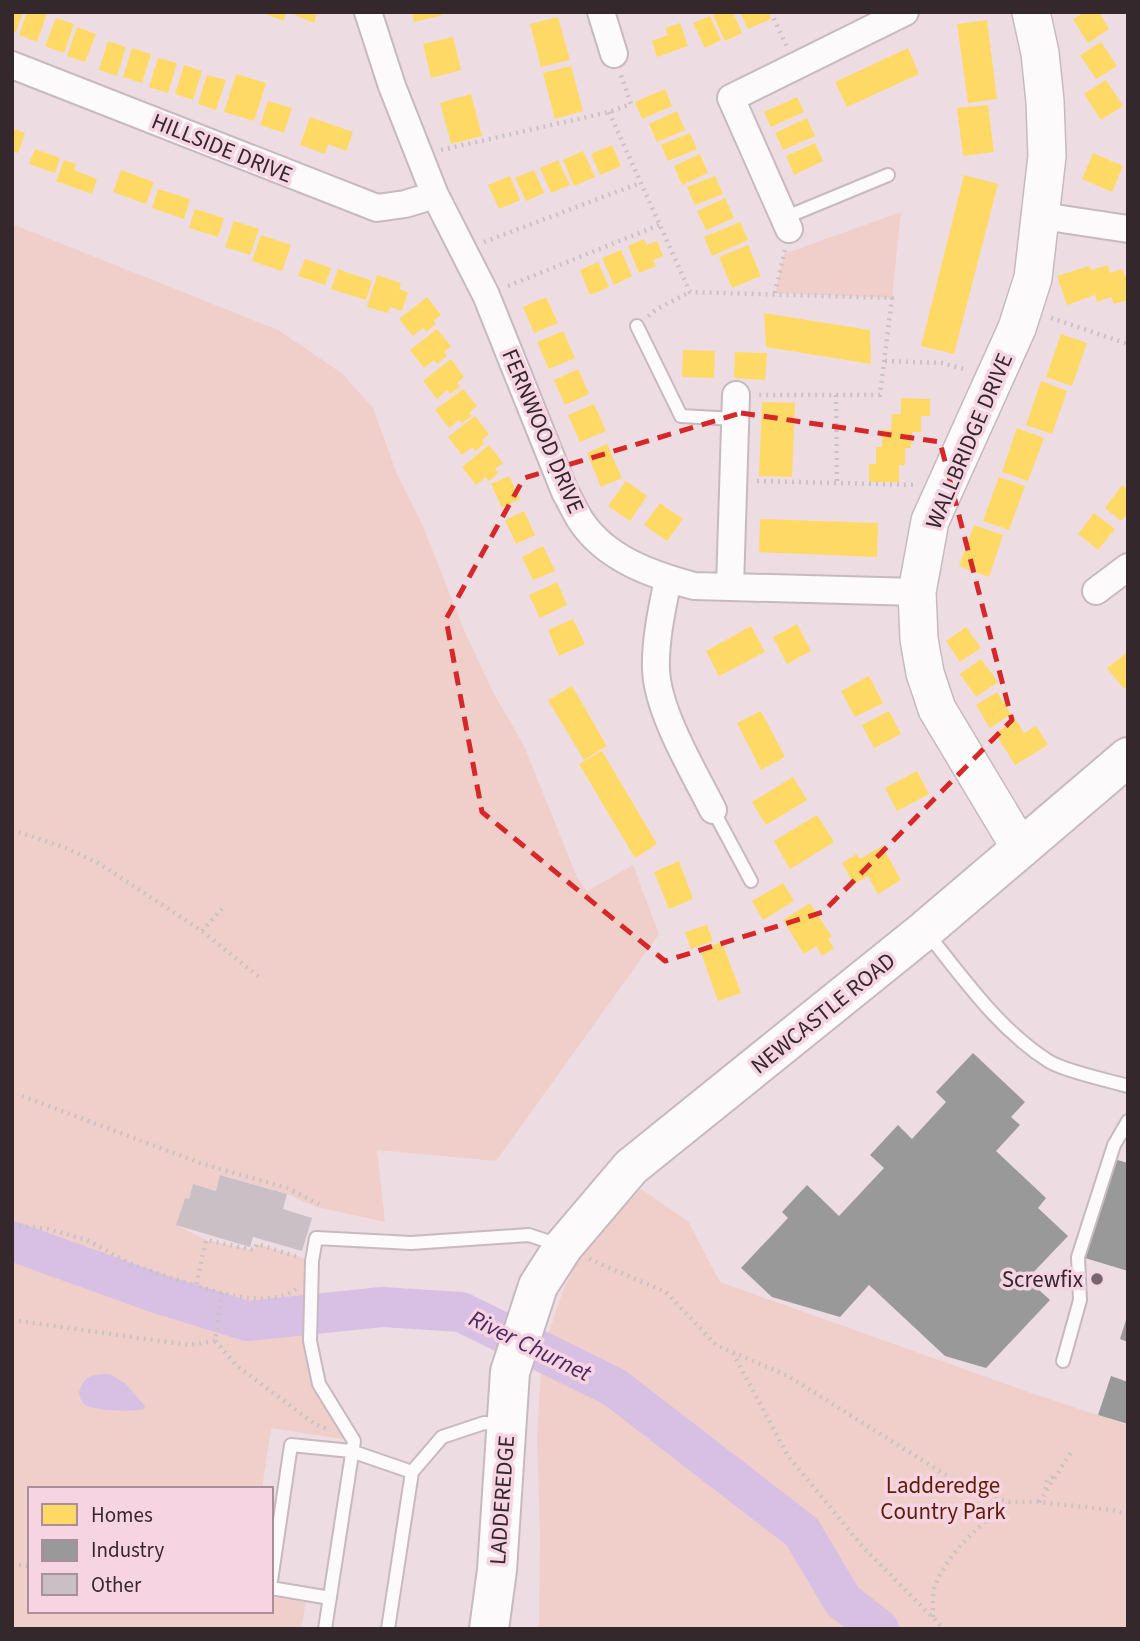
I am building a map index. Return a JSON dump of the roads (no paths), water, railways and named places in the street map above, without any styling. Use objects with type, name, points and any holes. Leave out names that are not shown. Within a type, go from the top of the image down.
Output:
[{"type":"highway","name":"NEWCASTLE ROAD","points":[[538,1286],[563,1247],[631,1167],[925,930],[1128,757]]},
{"type":"highway","name":"LADDEREDGE","points":[[489,1629],[498,1570],[510,1371],[538,1286]]},
{"type":"street","name":"FERNWOOD DRIVE","points":[[368,12],[392,86],[435,195],[486,295],[565,492],[582,523],[607,549],[639,568],[694,586],[916,592]]},
{"type":"street","points":[[601,12],[614,54]]},
{"type":"street","points":[[787,224],[731,98],[905,12]]},
{"type":"street","name":"WALLBRIDGE DRIVE","points":[[1021,849],[937,709],[923,662],[916,592],[930,521],[995,378],[1033,278],[1047,156],[1040,53],[1031,12]]},
{"type":"street","name":"HILLSIDE DRIVE","points":[[12,65],[377,208],[405,204],[435,195]]},
{"type":"street","points":[[1042,216],[1128,229]]},
{"type":"street","points":[[730,587],[735,407]]},
{"type":"street","points":[[1096,591],[1128,567]]},
{"type":"street","points":[[668,579],[657,650],[659,690],[665,709],[713,810]]},
{"type":"lane","points":[[787,224],[888,175]]},
{"type":"lane","points":[[637,326],[681,416],[735,407]]},
{"type":"lane","points":[[713,810],[751,881]]},
{"type":"lane","points":[[925,930],[995,1016],[1019,1038],[1052,1063],[1128,1086]]},
{"type":"lane","points":[[1063,1361],[1080,1300],[1078,1257],[1114,1145],[1128,1121]]},
{"type":"lane","points":[[326,1629],[352,1446],[319,1384],[310,1340],[312,1304],[308,1260],[316,1238],[411,1243],[529,1235],[563,1247]]},
{"type":"lane","points":[[388,1629],[412,1472],[442,1437],[484,1423],[507,1424]]},
{"type":"lane","points":[[273,1567],[291,1445],[352,1446],[412,1472]]},
{"type":"lane","points":[[273,1588],[330,1598]]},
{"type":"waterway","name":"River Churnet","points":[[12,1241],[159,1294],[247,1321],[382,1307],[461,1312],[614,1387],[802,1532],[843,1601],[879,1629]]},
{"type":"place","name":"Screwfix","points":[[1097,1279]]},
{"type":"park label","name":"Ladderedge Country Park","points":[[943,1498]]}]
